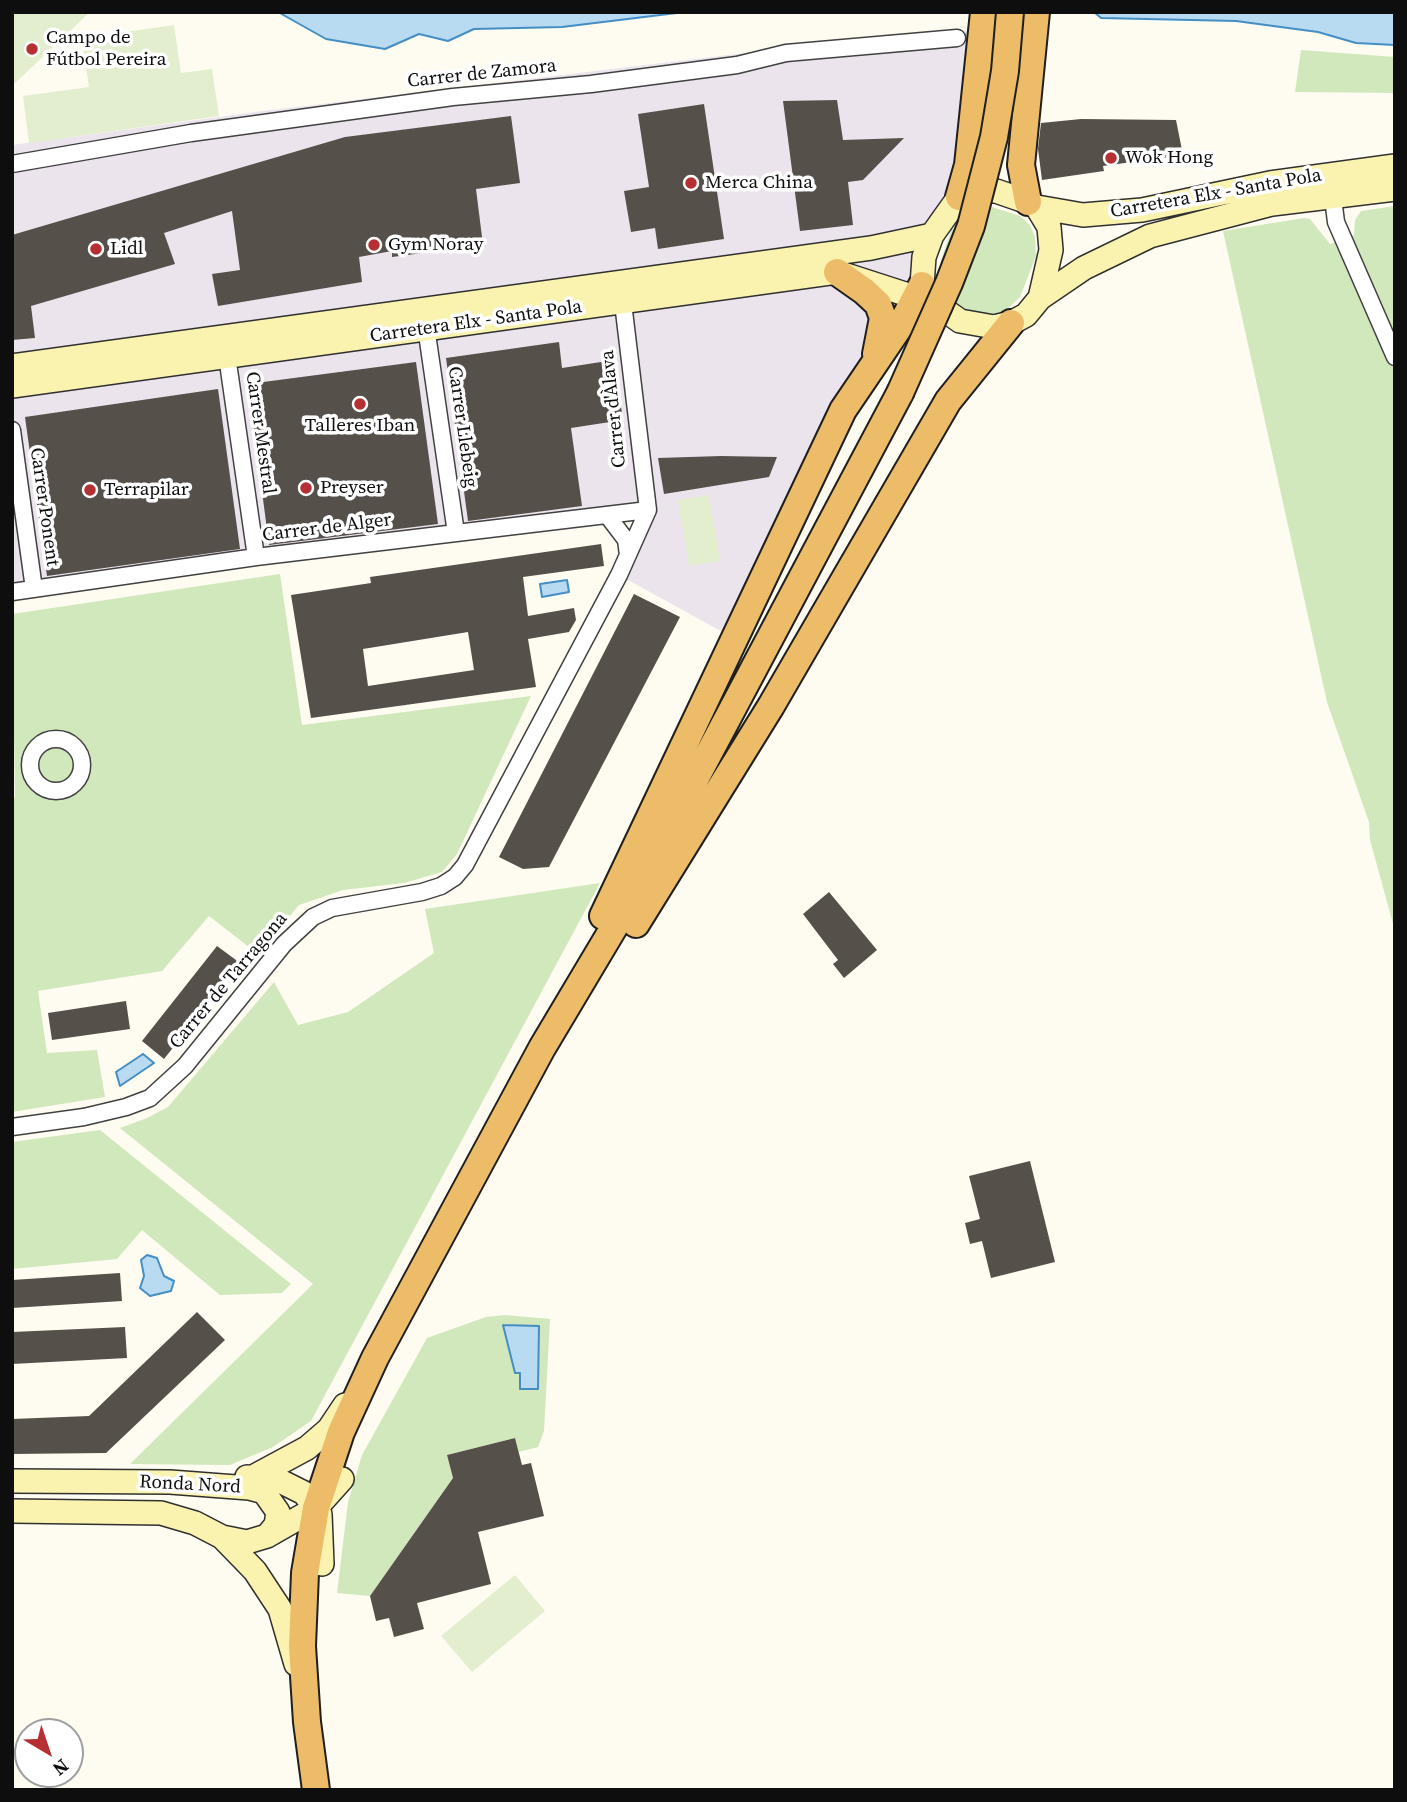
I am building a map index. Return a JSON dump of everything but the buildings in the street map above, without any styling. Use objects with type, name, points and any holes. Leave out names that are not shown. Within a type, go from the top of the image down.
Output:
[{"type":"highway","points":[[959,197],[965,178],[971,134],[984,12]]},
{"type":"highway","points":[[330,1790],[318,1668],[322,1564],[342,1479],[356,1438],[405,1332],[568,1031],[638,887],[900,393],[944,296],[971,226],[996,124],[1005,71],[1010,12]]},
{"type":"highway","points":[[1032,204],[1021,165],[1036,12]]},
{"type":"highway","points":[[971,134],[990,124],[1013,121],[1025,132]]},
{"type":"highway","points":[[837,272],[864,290],[877,304],[883,318],[881,340],[873,363]]},
{"type":"highway","points":[[542,1048],[843,410],[873,363],[925,296]]},
{"type":"highway","points":[[568,1031],[771,706],[948,401],[1011,323]]},
{"type":"highway","points":[[316,1790],[307,1722],[302,1646],[305,1573],[316,1508],[341,1432],[375,1358],[542,1048],[638,887]]},
{"type":"main road","name":"Carretera Elx - Santa Pola","points":[[1032,204],[1083,215],[1142,210],[1270,183],[1395,166]]},
{"type":"main road","name":"Carretera Elx - Santa Pola","points":[[1040,298],[1084,268],[1150,236],[1272,204],[1395,189]]},
{"type":"main road","points":[[977,191],[996,191],[1032,204],[1049,227],[1051,250],[1040,298],[1026,315],[1011,323],[977,326],[960,321],[925,296],[924,257],[932,235],[959,197],[977,191]]},
{"type":"main road","name":"Carretera Elx - Santa Pola","points":[[12,366],[870,248],[932,235]]},
{"type":"main road","name":"Carretera Elx - Santa Pola","points":[[12,386],[426,327],[623,303],[754,281],[837,272],[925,296]]},
{"type":"main road","points":[[255,1476],[307,1448],[329,1429],[375,1358]]},
{"type":"main road","points":[[211,1486],[232,1478],[255,1476],[282,1482],[303,1493],[320,1514],[322,1564]]},
{"type":"main road","points":[[267,1536],[316,1508],[342,1479]]},
{"type":"main road","name":"Ronda Nord","points":[[12,1481],[170,1482],[211,1486],[264,1492],[278,1511],[276,1525],[267,1536],[247,1542],[222,1536],[195,1523],[162,1513],[12,1511]]},
{"type":"main road","points":[[222,1536],[256,1570],[280,1609],[293,1646],[307,1722]]},
{"type":"street","name":"Carrer de Zamora","points":[[12,164],[191,133],[429,100],[618,81],[737,65],[786,53],[957,37]]},
{"type":"street","points":[[1333,198],[1336,222],[1395,357]]},
{"type":"street","name":"Carrer d'Àlava","points":[[623,303],[648,510]]},
{"type":"street","name":"Carrer Llebeig","points":[[426,327],[456,534]]},
{"type":"street","name":"Carrer Mestral","points":[[227,356],[256,557]]},
{"type":"street","name":"Carrer Ponent","points":[[12,430],[34,589]]},
{"type":"street","name":"Carrer de Alger","points":[[12,592],[256,557],[648,510]]},
{"type":"street","name":"Carrer de Tarragona","points":[[12,1127],[84,1117],[126,1107],[150,1097],[185,1066],[284,944],[313,917],[332,908],[441,886],[455,877],[465,865],[628,555],[648,510]]},
{"type":"street","points":[[607,515],[626,540],[628,555]]},
{"type":"street","points":[[12,772],[30,769]]},
{"type":"shaded area","points":[[983,30],[971,134],[924,257],[735,639],[619,575],[647,511],[12,592],[12,145],[255,112],[911,33]]},
{"type":"green space","name":"Campo de Fútbol Pereira","points":[[12,12],[90,12],[12,86]]},
{"type":"green space","points":[[174,25],[181,73],[212,69],[219,116],[29,143],[23,96],[89,87],[82,38]]},
{"type":"green space","points":[[1301,50],[1395,57],[1395,93],[1295,92]]},
{"type":"green space","points":[[1395,206],[1395,931],[1370,840],[1369,822],[1327,702],[1223,231],[1304,218],[1310,219],[1330,244],[1354,235],[1355,220],[1361,211]]},
{"type":"green space","points":[[992,207],[1020,216],[1030,225],[1035,237],[1036,256],[1020,297],[1003,313],[994,315],[964,309],[949,300],[940,275],[941,260],[951,231],[963,218],[978,209]]},
{"type":"green space","points":[[709,495],[720,561],[689,566],[678,500]]},
{"type":"green space","points":[[280,574],[302,725],[531,696],[457,854],[442,872],[404,883],[343,890],[299,905],[258,954],[209,916],[162,971],[38,991],[47,1053],[97,1050],[105,1097],[12,1112],[12,797],[15,797],[12,614]]},
{"type":"green space","points":[[600,883],[311,1421],[273,1447],[230,1465],[130,1464],[313,1284],[120,1128],[168,1107],[274,982],[298,1025],[348,1012],[434,953],[425,909]]},
{"type":"green space","points":[[100,1130],[291,1284],[282,1293],[220,1295],[142,1230],[117,1259],[12,1269],[12,1142]]},
{"type":"green space","points":[[505,1315],[550,1319],[544,1431],[538,1447],[519,1452],[515,1438],[447,1455],[453,1478],[370,1596],[337,1593],[348,1502],[362,1455],[427,1338],[486,1317]]},
{"type":"green space","points":[[515,1575],[545,1611],[472,1672],[441,1636]]},
{"type":"water","points":[[278,12],[685,12],[562,27],[474,29],[448,41],[419,34],[385,49],[326,39]]},
{"type":"water","points":[[1094,12],[1395,12],[1395,45],[1356,43],[1318,32],[1236,21],[1101,18]]},
{"type":"water","points":[[567,580],[569,592],[542,597],[540,584]]},
{"type":"water","points":[[143,1054],[154,1063],[120,1086],[116,1072]]},
{"type":"water","points":[[147,1255],[157,1258],[164,1276],[174,1281],[171,1291],[150,1296],[140,1288],[144,1276],[141,1260]]},
{"type":"water","points":[[503,1325],[539,1326],[538,1389],[520,1389],[520,1373],[515,1373]]},
{"type":"place","name":"Campo de Fútbol Pereira","points":[[32,49]]},
{"type":"place","name":"Wok Hong","points":[[1111,158]]},
{"type":"place","name":"Merca China","points":[[691,183]]},
{"type":"place","name":"Gym Noray","points":[[374,245]]},
{"type":"place","name":"Lidl","points":[[96,249]]},
{"type":"place","name":"Talleres Iban","points":[[360,404]]},
{"type":"place","name":"Preyser","points":[[306,488]]},
{"type":"place","name":"Terrapilar","points":[[90,490]]}]
